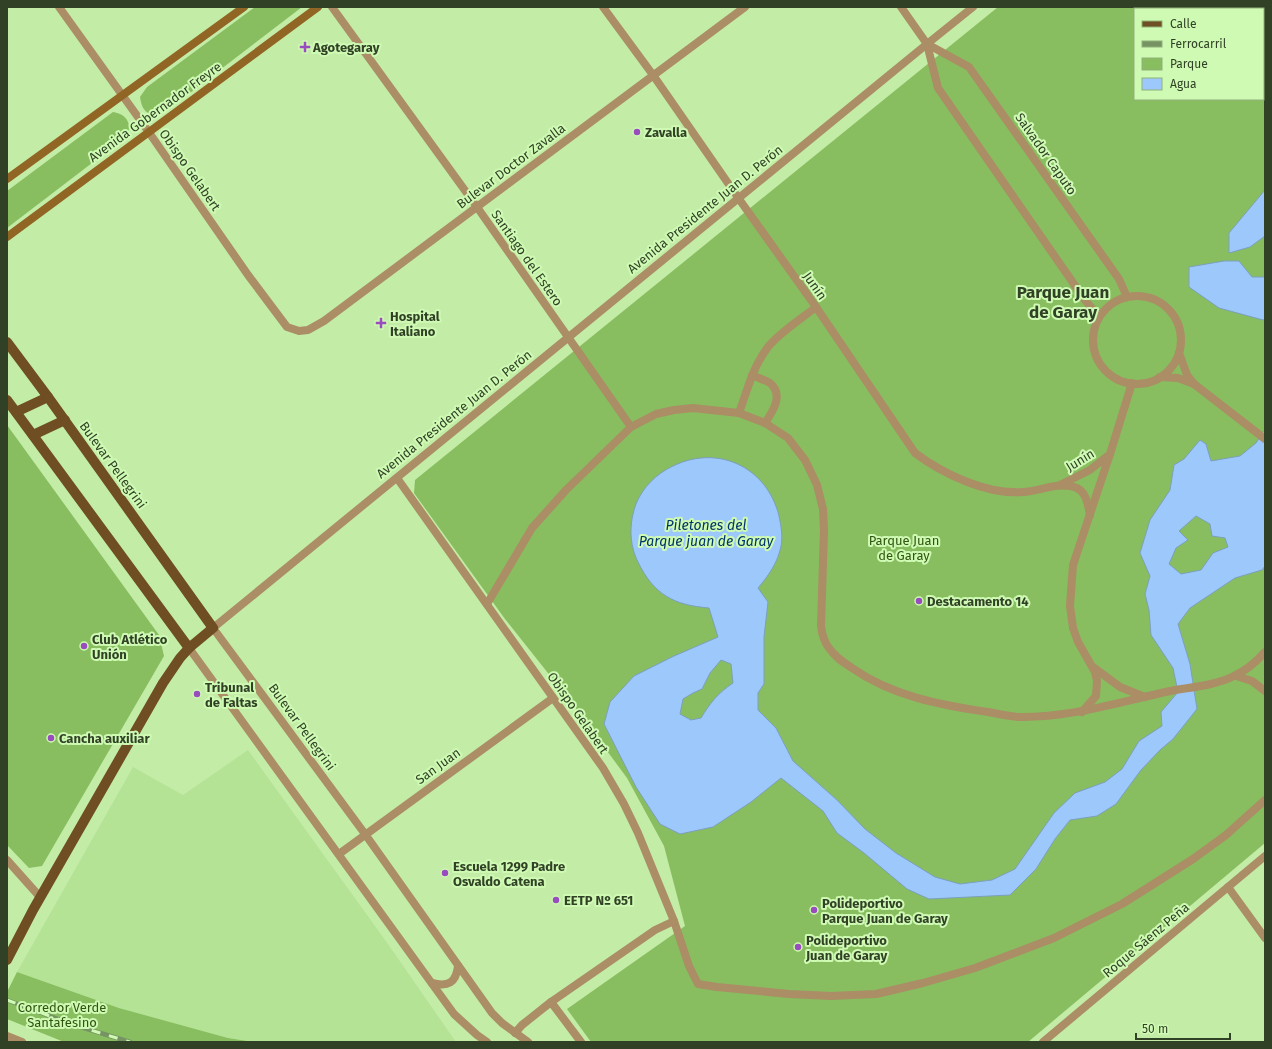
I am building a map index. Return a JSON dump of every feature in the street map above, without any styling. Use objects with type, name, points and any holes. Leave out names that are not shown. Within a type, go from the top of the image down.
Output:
[{"type":"main road","points":[[7,179],[244,7]]},
{"type":"main road","name":"Avenida Gobernador Freyre","points":[[7,237],[148,131],[318,7]]},
{"type":"main road","name":"Bulevar Pellegrini","points":[[7,342],[65,420],[213,628]]},
{"type":"main road","points":[[16,412],[48,397]]},
{"type":"main road","points":[[7,400],[189,648]]},
{"type":"main road","points":[[33,435],[65,420]]},
{"type":"main road","name":"Avenida Presidente Juan D. Perón","points":[[7,960],[40,897],[163,683],[180,658],[189,648],[213,628]]},
{"type":"main road","name":"Avenida Presidente Juan D. Perón","points":[[7,945],[33,910]]},
{"type":"street","name":"Obispo Gelabert","points":[[59,7],[148,131],[248,275],[287,327]]},
{"type":"street","name":"Santiago del Estero","points":[[332,7],[476,207],[631,427]]},
{"type":"street","name":"Junín","points":[[604,7],[816,307],[915,453],[931,465],[944,472],[988,488],[1008,493],[1043,489],[1060,485],[1090,470],[1110,454]]},
{"type":"street","name":"Bulevar Doctor Zavalla","points":[[287,327],[299,332],[308,330],[324,321],[745,7]]},
{"type":"street","name":"Salvador Caputo","points":[[901,7],[927,44],[938,88],[1085,300],[1099,317]]},
{"type":"street","name":"Avenida Presidente Juan D. Perón","points":[[213,628],[973,7]]},
{"type":"street","name":"Salvador Caputo","points":[[927,44],[970,67],[1119,279],[1127,297]]},
{"type":"street","points":[[1140,296],[1153,299],[1164,306],[1173,315],[1179,327],[1181,340],[1179,353],[1173,364],[1160,377],[1144,383],[1132,383],[1120,380],[1109,374],[1095,353],[1093,341],[1094,328],[1099,317],[1116,301],[1127,297],[1140,296]]},
{"type":"street","points":[[739,413],[752,375],[761,358],[774,341],[816,307]]},
{"type":"street","points":[[1179,353],[1187,375],[1194,384],[1265,439]]},
{"type":"street","points":[[752,375],[769,383],[778,397],[776,406],[765,423]]},
{"type":"street","points":[[1160,377],[1178,378],[1194,384]]},
{"type":"street","points":[[1082,712],[1096,696],[1097,682],[1095,672],[1089,664],[1078,642],[1073,628],[1070,606],[1073,566],[1132,383]]},
{"type":"street","points":[[487,604],[519,549],[537,523],[566,490],[631,427],[656,414],[693,408],[739,413],[765,423],[788,438],[805,460],[817,485],[823,509],[824,530],[821,626],[823,637],[829,648],[839,659],[858,673],[880,685],[924,701],[950,707],[1018,717],[1059,715],[1082,712],[1170,691],[1217,683],[1236,676],[1265,652]]},
{"type":"street","name":"Obispo Gelabert","points":[[397,478],[603,768],[624,804],[638,834],[674,921],[689,966],[698,984],[788,994],[831,996],[876,994],[923,983],[975,968],[1054,938],[1122,904],[1193,860],[1226,835],[1265,800]]},
{"type":"street","name":"Junín","points":[[1060,485],[1076,487],[1082,492],[1087,500],[1090,515]]},
{"type":"street","name":"Bulevar Pellegrini","points":[[213,628],[365,834],[492,1013],[528,1042]]},
{"type":"street","points":[[189,648],[454,1014],[487,1042]]},
{"type":"street","points":[[1089,664],[1107,679],[1120,687],[1146,697]]},
{"type":"street","points":[[1236,676],[1252,680],[1265,690]]},
{"type":"street","name":"San Juan","points":[[339,854],[553,698]]},
{"type":"street","name":"Roque Sáenz Peña","points":[[1043,1042],[1265,856]]},
{"type":"street","points":[[7,860],[40,897]]},
{"type":"street","points":[[1228,887],[1265,938]]},
{"type":"street","points":[[515,1033],[522,1025],[551,1002],[655,930],[674,921]]},
{"type":"street","points":[[432,983],[446,985],[451,982],[457,974],[458,966]]},
{"type":"street","points":[[551,1002],[581,1042]]},
{"type":"street","points":[[7,1036],[22,1042]]},
{"type":"shaded area","points":[[248,750],[388,944],[456,1042],[254,1042],[228,1038],[119,1008],[17,972],[133,767],[183,795]]},
{"type":"green space","points":[[255,7],[302,7],[165,112],[160,114],[151,114],[145,110],[140,97],[147,87]]},
{"type":"green space","name":"Parque Juan de Garay","points":[[998,7],[1265,7],[1265,843],[1028,1042],[591,1042],[567,1009],[685,926],[664,846],[627,778],[571,702],[505,619],[414,493],[415,480]]},
{"type":"green space","points":[[113,112],[122,115],[129,124],[126,137],[7,228],[7,191]]},
{"type":"green space","name":"Club Atlético Unión","points":[[7,425],[159,635],[164,656],[42,866],[29,868],[7,845]]},
{"type":"green space","name":"Corredor Verde Santafesino","points":[[17,972],[119,1008],[228,1038],[254,1042],[64,1042],[7,1019],[7,992]]},
{"type":"water","points":[[1265,190],[1265,236],[1250,247],[1229,253],[1229,233]]},
{"type":"water","points":[[1224,261],[1239,261],[1252,277],[1265,277],[1265,319],[1263,320],[1219,308],[1189,287],[1189,267]]},
{"type":"water","name":"Piletones del Parque juan de Garay","points":[[1265,429],[1265,566],[1262,570],[1235,578],[1190,608],[1178,624],[1190,664],[1197,709],[1173,739],[1141,770],[1116,804],[1097,816],[1070,820],[1055,839],[1036,869],[1010,895],[929,899],[907,889],[864,853],[837,833],[823,811],[781,778],[751,802],[713,827],[680,834],[660,824],[636,787],[604,724],[610,702],[634,676],[674,656],[718,637],[709,608],[685,604],[666,596],[651,583],[638,562],[633,548],[631,526],[636,504],[642,492],[661,473],[673,466],[690,460],[707,458],[723,459],[738,464],[752,473],[764,484],[773,499],[782,531],[782,542],[778,557],[758,588],[768,602],[764,637],[764,684],[758,693],[758,710],[776,728],[793,761],[837,800],[865,829],[896,853],[935,877],[960,884],[992,880],[1015,869],[1054,813],[1075,793],[1105,782],[1122,769],[1139,741],[1162,726],[1161,712],[1178,692],[1173,668],[1151,635],[1149,610],[1145,594],[1150,576],[1140,553],[1150,520],[1170,490],[1174,465],[1184,459],[1200,440],[1206,444],[1211,461],[1240,456],[1256,443]],"holes":[[[1196,516],[1210,524],[1212,536],[1225,538],[1228,547],[1213,553],[1201,570],[1181,574],[1169,564],[1176,548],[1188,540],[1179,531]],[[721,660],[731,664],[733,683],[715,699],[701,718],[691,720],[680,714],[683,699],[702,689],[710,673]]]},
{"type":"railway","points":[[7,1000],[71,1024],[130,1042]]},
{"type":"place","name":"Agotegaray","points":[[305,47]]},
{"type":"place","name":"Zavalla","points":[[637,132]]},
{"type":"place","name":"Hospital Italiano","points":[[381,323]]},
{"type":"place","name":"Destacamento 14","points":[[919,601]]},
{"type":"place","name":"Club Atlético Unión","points":[[84,646]]},
{"type":"place","name":"Tribunal de Faltas","points":[[197,694]]},
{"type":"place","name":"Cancha auxiliar","points":[[51,738]]},
{"type":"place","name":"Escuela 1299 Padre Osvaldo Catena","points":[[445,873]]},
{"type":"place","name":"EETP Nº 651","points":[[556,900]]},
{"type":"place","name":"Polideportivo Parque Juan de Garay","points":[[814,910]]},
{"type":"place","name":"Polideportivo Juan de Garay","points":[[798,947]]},
{"type":"district","name":"Parque Juan de Garay","points":[[1063,302]]}]
